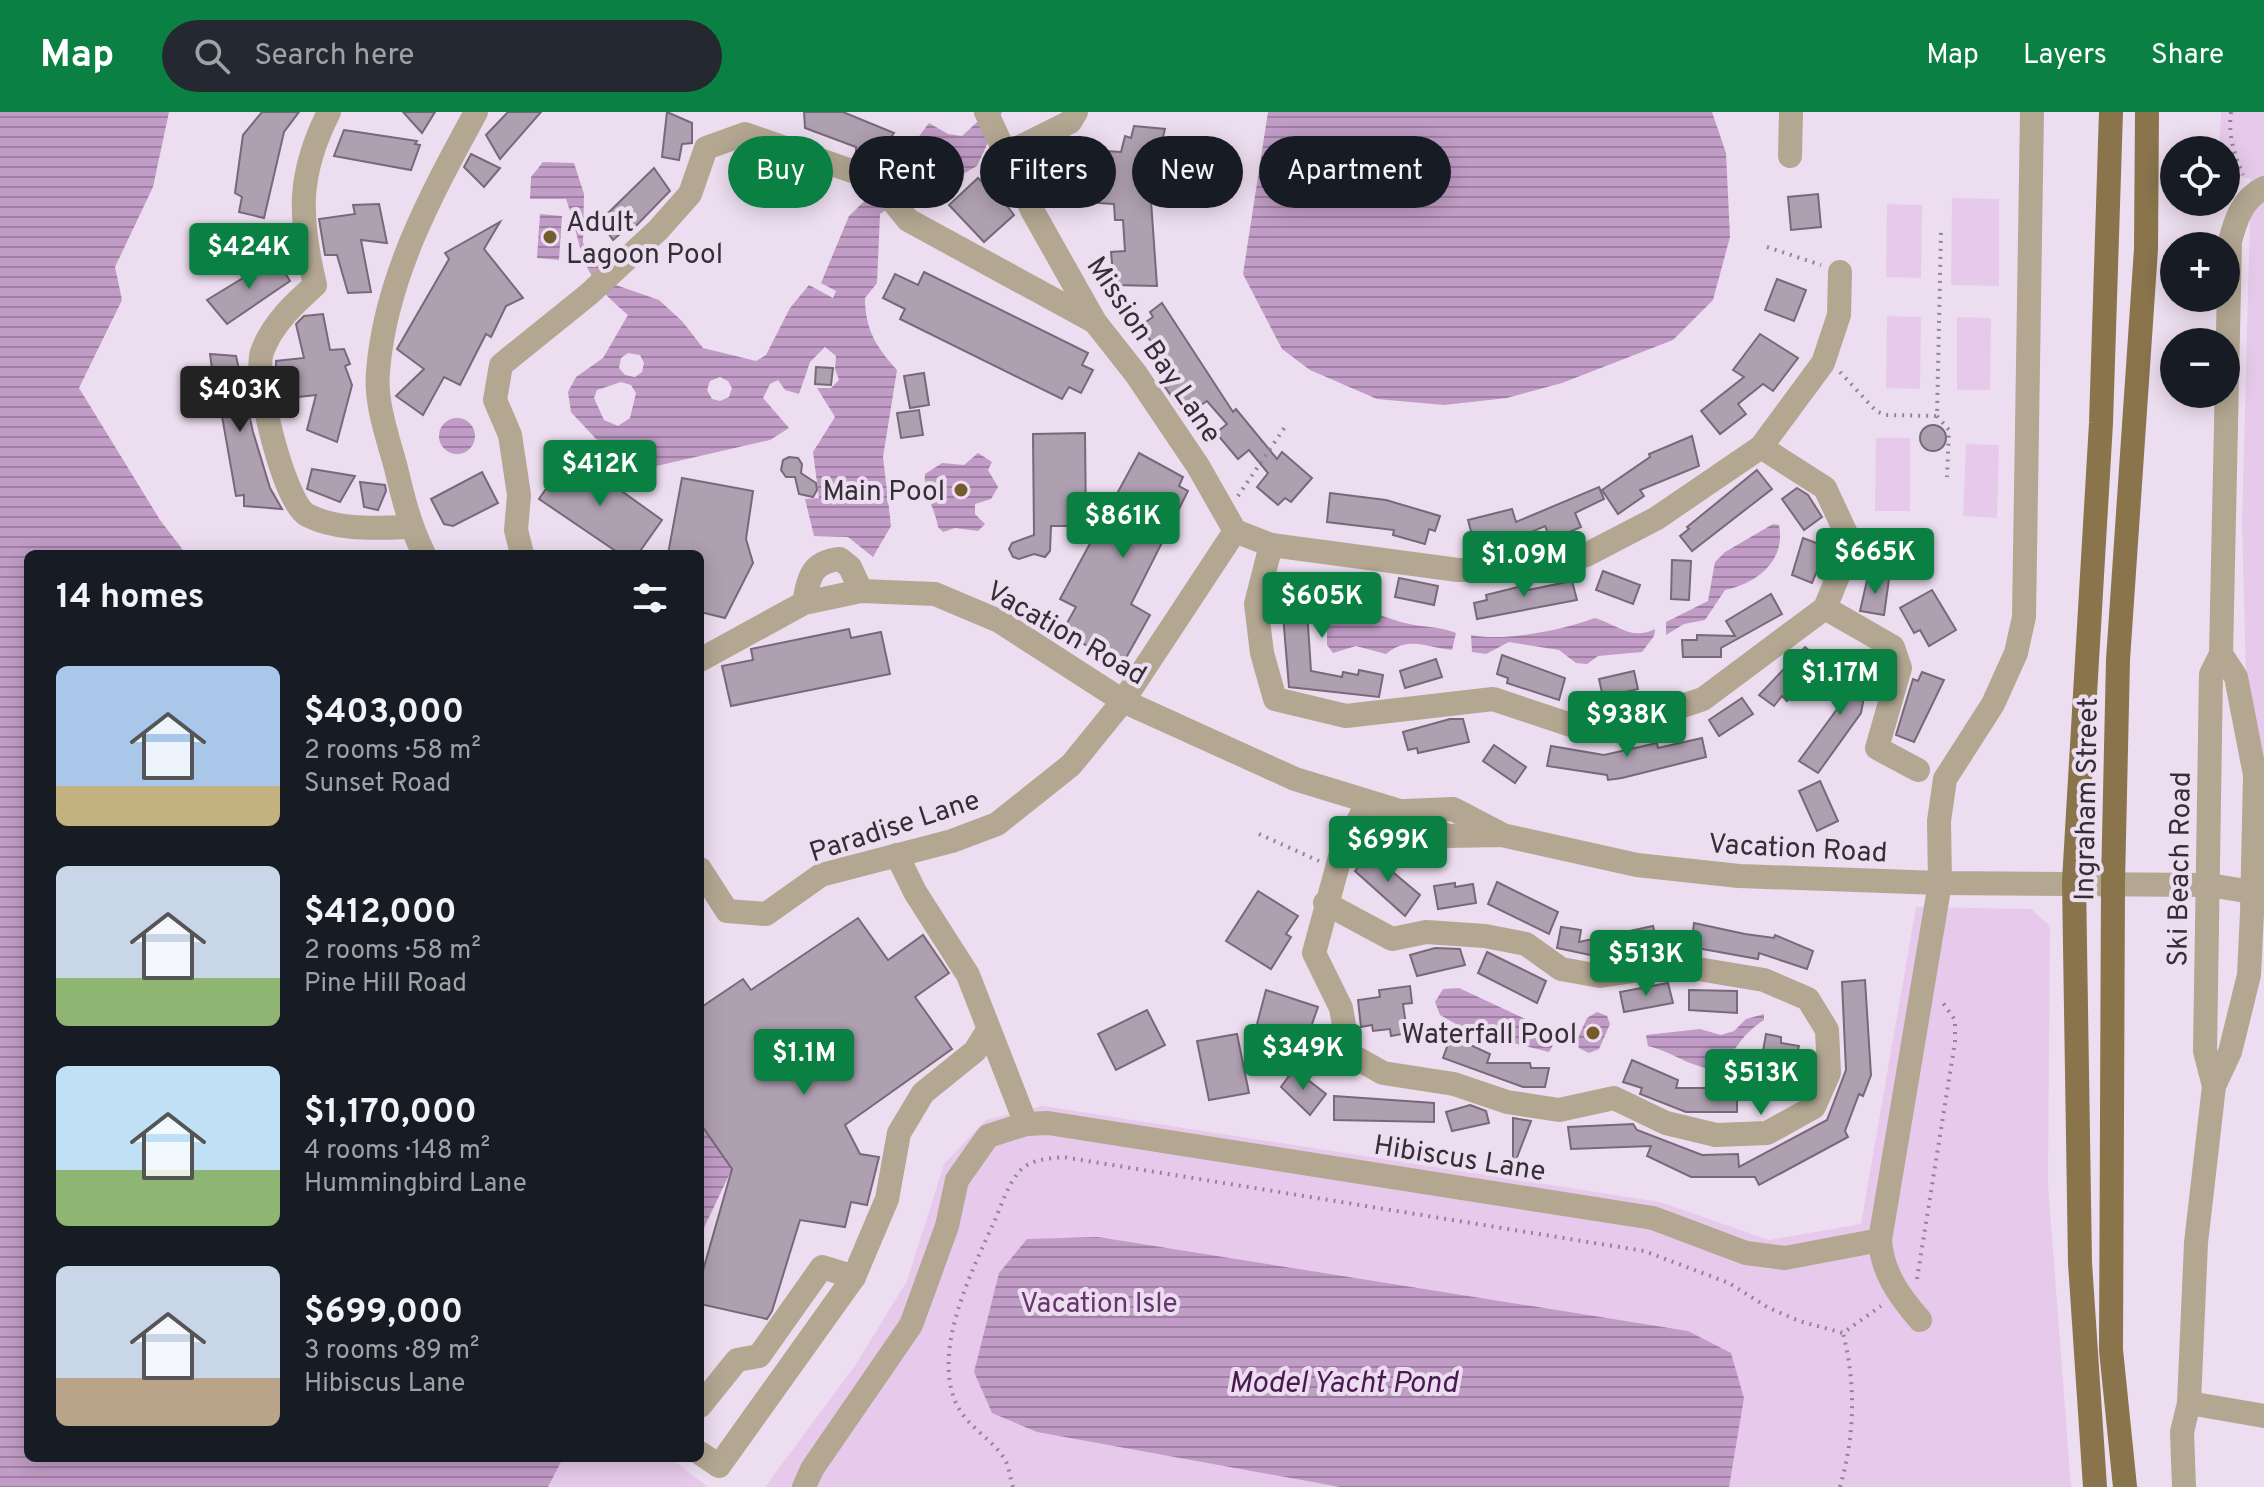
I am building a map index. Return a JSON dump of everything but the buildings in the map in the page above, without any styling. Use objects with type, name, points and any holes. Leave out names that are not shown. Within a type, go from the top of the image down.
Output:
[{"type":"main road","name":"Ingraham Street","points":[[2095,1487],[2080,1263],[2094,882],[2101,423],[2111,112]]},
{"type":"main road","name":"Ingraham Street","points":[[2125,1487],[2111,1350],[2094,882],[2118,660],[2146,249],[2147,112]]},
{"type":"street","points":[[329,112],[304,175],[306,245],[315,285],[274,328],[261,354],[259,382],[289,490],[304,513],[329,523],[363,528],[411,527]]},
{"type":"street","points":[[422,550],[411,527],[382,415],[378,374],[399,274],[426,204],[476,112]]},
{"type":"street","name":"Mission Bay Lane","points":[[986,112],[999,136]]},
{"type":"street","points":[[1042,136],[1070,122],[1076,112]]},
{"type":"street","points":[[1790,156],[1791,112]]},
{"type":"street","points":[[1920,1320],[1897,1294],[1881,1253],[1880,1240],[1940,883],[1939,821],[1945,779],[1993,704],[2016,653],[2024,617],[2032,112]]},
{"type":"street","points":[[521,550],[516,530],[519,495],[510,435],[495,400],[501,365],[589,294],[690,194],[706,148],[745,134],[875,179],[908,220],[1095,322]]},
{"type":"street","points":[[2221,654],[2230,241],[2237,215],[2254,195]]},
{"type":"street","name":"Mission Bay Lane","points":[[1031,208],[1095,322],[1189,453],[1230,523]]},
{"type":"street","points":[[1230,523],[1271,545],[1458,570],[1527,570],[1586,555],[1643,525],[1761,447],[1823,363],[1839,315],[1840,272]]},
{"type":"street","points":[[1271,545],[1256,604],[1262,653],[1275,699],[1346,716],[1493,699],[1580,728],[1616,728],[1703,699],[1825,608],[1851,544],[1825,488],[1761,447]]},
{"type":"street","name":"Paradise Lane","points":[[704,875],[727,911],[766,914],[821,875],[997,824],[1071,765],[1123,701],[1230,523]]},
{"type":"street","points":[[804,603],[810,573],[822,560],[840,559],[850,567],[861,591]]},
{"type":"street","name":"Vacation Road","points":[[704,658],[804,603],[861,591],[935,594],[986,615],[1123,701],[1295,779],[1403,812],[1447,836],[1502,835],[1637,865],[1725,875],[1940,883],[2209,885],[2258,893]]},
{"type":"street","points":[[1825,608],[1893,647],[1900,668],[1877,748],[1918,770]]},
{"type":"street","name":"Ski Beach Road","points":[[2214,1086],[2205,1051],[2211,674],[2221,654]]},
{"type":"street","name":"Ski Beach Road","points":[[2184,1487],[2182,1432],[2189,1403],[2196,1243],[2214,1086],[2230,1052],[2249,975],[2258,893],[2255,775],[2236,677],[2221,654]]},
{"type":"street","points":[[1325,903],[1392,939],[1426,932],[1485,936],[1526,944],[1561,969],[1600,976],[1674,965],[1764,980],[1808,999],[1827,1030],[1829,1073],[1814,1107],[1767,1133],[1716,1135],[1666,1123],[1614,1098],[1559,1110],[1507,1102],[1454,1084],[1383,1073],[1349,1054],[1341,1008],[1314,953],[1325,903],[1336,869],[1367,803]]},
{"type":"street","points":[[804,1487],[812,1469],[911,1325],[947,1226],[957,1180],[988,1136],[1026,1124],[968,975],[915,892],[897,855]]},
{"type":"street","points":[[704,1456],[719,1466],[854,1277],[887,1199],[899,1133],[923,1093],[975,1051],[988,1030]]},
{"type":"street","name":"Hibiscus Lane","points":[[1026,1124],[1048,1123],[1653,1218],[1759,1255],[1785,1258],[1880,1240]]},
{"type":"street","points":[[704,1401],[737,1360],[759,1356],[822,1267],[854,1277]]},
{"type":"street","points":[[2189,1403],[2264,1416]]},
{"type":"path","points":[[2231,112],[2229,127],[2234,155],[2254,195]]},
{"type":"path","points":[[1941,231],[1937,416],[1949,430],[1947,477]]},
{"type":"path","points":[[1767,247],[1840,272]]},
{"type":"path","points":[[1823,363],[1847,376],[1861,399],[1876,411],[1886,415],[1937,416]]},
{"type":"path","points":[[1230,523],[1287,424]]},
{"type":"path","points":[[1259,834],[1336,869]]},
{"type":"path","points":[[1840,1487],[1847,1463],[1853,1388],[1843,1333]]},
{"type":"green space","points":[[2221,112],[2264,112],[2264,771],[2246,680],[2242,523],[2251,179],[2240,176],[2240,136],[2220,136]]},
{"type":"green space","points":[[1952,198],[1999,199],[1999,286],[1951,285]]},
{"type":"green space","points":[[1887,204],[1922,205],[1921,278],[1886,277]]},
{"type":"green space","points":[[1887,316],[1921,317],[1920,389],[1886,388]]},
{"type":"green space","points":[[1957,317],[1991,318],[1990,390],[1957,390]]},
{"type":"green space","points":[[1876,438],[1910,438],[1910,511],[1875,511]]},
{"type":"green space","points":[[1966,444],[1999,445],[1997,518],[1963,516]]},
{"type":"green space","name":"Vacation Isle","points":[[1916,907],[2031,909],[2050,926],[2048,1184],[2071,1487],[765,1487],[854,1367],[907,1281],[944,1164],[986,1120],[1043,1106],[1660,1202],[1769,1240],[1861,1224]]},
{"type":"green space","points":[[561,1462],[675,1462],[708,1487],[548,1487]]},
{"type":"water","points":[[0,112],[169,112],[153,187],[115,267],[122,300],[79,388],[160,520],[183,550],[24,550],[24,1462],[561,1462],[548,1487],[0,1487]]},
{"type":"water","points":[[988,112],[1002,112],[991,136],[980,136],[977,166],[964,173],[962,136]]},
{"type":"water","points":[[1268,112],[1712,112],[1726,153],[1730,237],[1713,300],[1673,340],[1562,383],[1507,398],[1444,405],[1377,399],[1310,370],[1282,349],[1243,274],[1259,170],[1259,208],[1451,208],[1451,136],[1264,136]]},
{"type":"water","points":[[929,123],[948,134],[962,136],[919,136]]},
{"type":"water","points":[[543,162],[574,163],[584,194],[583,243],[613,284],[659,300],[682,321],[703,348],[756,361],[766,355],[790,308],[809,285],[833,298],[836,291],[821,283],[849,216],[857,208],[889,208],[880,214],[877,283],[865,298],[873,337],[897,370],[883,457],[891,526],[873,557],[848,537],[814,536],[805,499],[819,498],[813,452],[835,417],[817,388],[831,388],[839,380],[835,369],[836,356],[825,347],[810,362],[799,394],[785,390],[778,380],[770,384],[763,398],[789,428],[770,440],[652,467],[596,439],[571,412],[568,392],[576,377],[603,358],[628,315],[611,300],[591,274],[566,199],[530,199],[531,177]],"holes":[[[628,353],[640,355],[644,363],[642,372],[635,377],[625,375],[619,368],[621,358]],[[720,377],[728,381],[732,388],[729,397],[720,401],[712,399],[707,390],[710,381]],[[621,382],[631,385],[636,393],[630,418],[618,426],[604,420],[594,398],[597,390]]]},
{"type":"water","name":"Adult Lagoon Pool","points":[[540,214],[562,216],[559,260],[537,258]]},
{"type":"water","points":[[457,418],[469,424],[475,436],[469,448],[457,454],[445,448],[439,436],[445,424]]},
{"type":"water","name":"Main Pool","points":[[978,453],[992,462],[988,470],[998,487],[991,499],[975,504],[975,514],[985,524],[978,531],[955,528],[943,532],[938,527],[927,494],[925,474],[942,463],[964,465]]},
{"type":"water","points":[[1773,524],[1779,525],[1780,538],[1778,549],[1767,568],[1748,582],[1725,590],[1705,620],[1684,624],[1666,635],[1666,622],[1708,601],[1715,562],[1725,552]]},
{"type":"water","points":[[1367,614],[1456,633],[1452,650],[1411,644],[1394,648],[1386,654],[1356,646],[1333,653],[1327,645],[1327,628],[1336,621],[1351,623]]},
{"type":"water","points":[[1595,618],[1632,633],[1655,629],[1654,636],[1642,652],[1598,656],[1587,664],[1576,663],[1559,650],[1509,642],[1486,654],[1472,652],[1471,635],[1499,637],[1533,634]]},
{"type":"water","points":[[1459,988],[1534,1023],[1553,1045],[1549,1052],[1505,1041],[1486,1041],[1440,1015],[1435,1002],[1443,989]]},
{"type":"water","name":"Waterfall Pool","points":[[1597,1012],[1607,1016],[1610,1024],[1599,1049],[1589,1053],[1579,1048],[1577,1040],[1587,1018]]},
{"type":"water","points":[[1764,1014],[1764,1020],[1740,1042],[1724,1069],[1703,1067],[1648,1046],[1646,1035],[1700,1029],[1721,1035],[1734,1031],[1746,1019]]},
{"type":"water","points":[[704,1129],[732,1169],[704,1228]]},
{"type":"water","name":"Model Yacht Pond","points":[[1098,1237],[1688,1331],[1731,1353],[1744,1398],[1729,1487],[1340,1487],[1037,1432],[992,1413],[974,1372],[999,1273],[1027,1239]]},
{"type":"place","name":"Adult Lagoon Pool","points":[[550,237]]},
{"type":"place","name":"Main Pool","points":[[961,490]]},
{"type":"place","name":"Waterfall Pool","points":[[1593,1033]]}]
